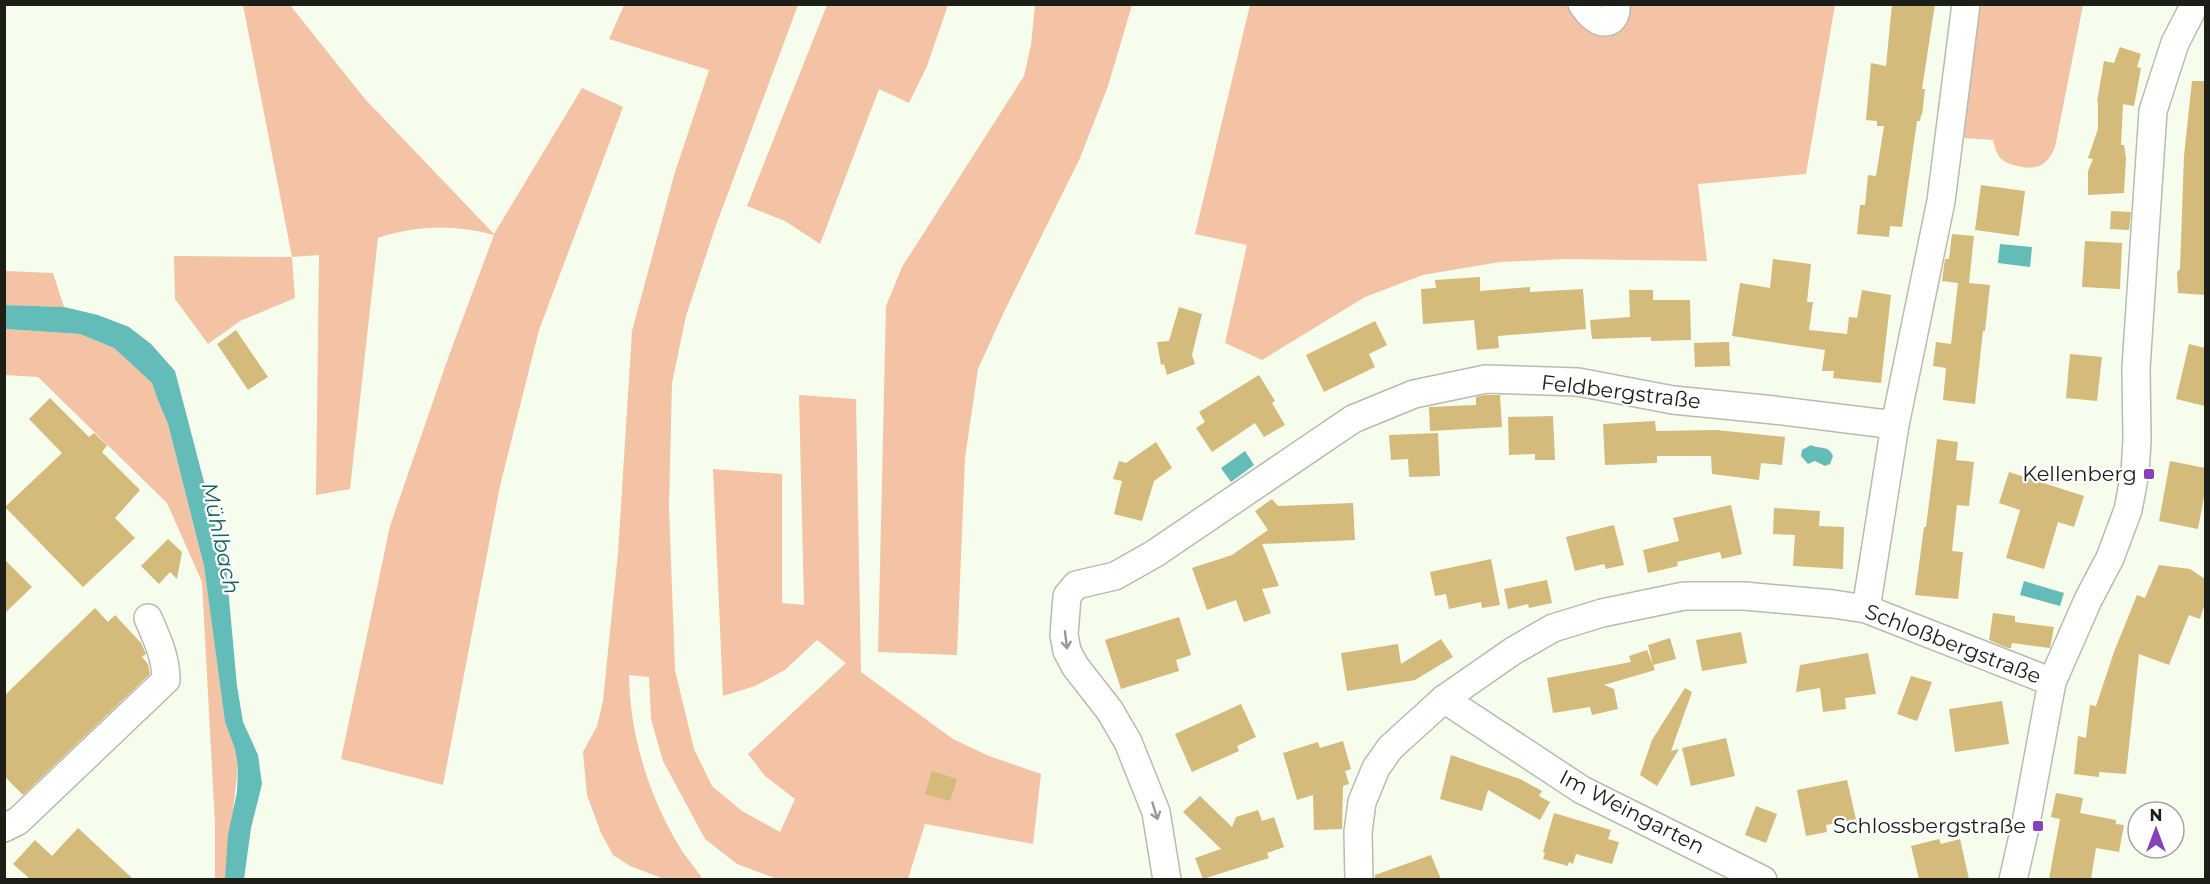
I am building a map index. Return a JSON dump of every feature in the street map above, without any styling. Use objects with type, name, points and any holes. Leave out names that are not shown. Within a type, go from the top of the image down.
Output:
[{"type":"street","points":[[1582,4],[1600,22],[1610,23],[1617,12],[1616,4]]},
{"type":"street","points":[[1866,609],[1895,425],[1941,201],[1966,4]]},
{"type":"street","points":[[2013,879],[2026,823],[2052,682],[2088,600],[2110,558],[2128,510],[2135,473],[2136,369],[2153,111],[2175,43],[2194,4]]},
{"type":"street","name":"Feldbergstraße","points":[[1167,879],[1156,813],[1128,742],[1110,711],[1075,666],[1067,651],[1064,635],[1067,596],[1076,585],[1115,576],[1155,554],[1353,419],[1414,394],[1486,379],[1578,382],[1673,400],[1895,425]]},
{"type":"street","name":"Schloßbergstraße","points":[[1359,879],[1358,832],[1362,802],[1376,768],[1390,748],[1444,699],[1513,651],[1553,628],[1602,613],[1684,596],[1744,596],[1866,609],[2052,682]]},
{"type":"street","points":[[4,828],[18,820],[166,680],[166,667],[161,648],[148,618]]},
{"type":"street","name":"Im Weingarten","points":[[1444,699],[1582,790],[1763,879]]},
{"type":"shaded area","points":[[243,5],[290,5],[365,99],[494,234],[582,88],[623,107],[539,330],[500,486],[443,785],[341,759],[390,526],[448,358],[494,235],[465,229],[421,228],[378,238],[350,489],[316,495],[319,255],[292,257]]},
{"type":"shaded area","points":[[624,5],[798,5],[715,228],[686,316],[672,383],[669,506],[675,670],[694,749],[712,786],[742,811],[780,832],[795,799],[765,776],[748,754],[846,663],[817,640],[785,670],[755,686],[723,696],[713,469],[782,474],[782,603],[804,605],[799,395],[856,399],[861,672],[953,739],[989,756],[1041,774],[1033,844],[925,824],[908,879],[777,879],[737,864],[705,839],[663,761],[651,719],[649,677],[629,675],[637,742],[650,785],[679,846],[703,880],[664,879],[630,866],[613,855],[601,833],[587,795],[583,752],[597,726],[603,701],[618,553],[632,331],[675,172],[709,70],[609,39]]},
{"type":"shaded area","points":[[827,5],[948,5],[927,66],[909,103],[879,89],[820,244],[785,221],[747,206]]},
{"type":"shaded area","points":[[1035,5],[1132,5],[1108,86],[1080,158],[978,369],[965,458],[957,655],[878,652],[886,306],[902,267],[1024,76],[1031,45]]},
{"type":"shaded area","points":[[1250,5],[1835,5],[1806,174],[1698,184],[1707,261],[1564,259],[1500,262],[1423,275],[1365,297],[1262,360],[1225,343],[1247,245],[1195,234]]},
{"type":"shaded area","points":[[1979,5],[2083,5],[2055,147],[2049,158],[2036,167],[2013,165],[2006,162],[1998,155],[1993,140],[1964,138]]},
{"type":"shaded area","points":[[174,256],[292,257],[295,298],[240,321],[208,344],[175,299]]},
{"type":"shaded area","points":[[5,271],[53,273],[64,307],[5,305]]},
{"type":"shaded area","points":[[4,329],[80,334],[114,348],[152,383],[168,424],[204,566],[225,722],[235,749],[238,767],[225,879],[215,879],[215,824],[202,582],[167,503],[38,377],[5,375]]},
{"type":"water","points":[[2000,244],[2032,247],[2030,267],[1998,263]]},
{"type":"water","points":[[5,305],[64,307],[98,315],[129,327],[151,344],[175,371],[226,566],[237,686],[243,722],[258,755],[262,784],[251,828],[244,879],[225,879],[228,835],[237,792],[238,767],[235,749],[225,722],[204,566],[168,424],[152,383],[114,348],[80,334],[5,329]]},
{"type":"water","points":[[1811,445],[1831,452],[1833,456],[1830,464],[1825,466],[1815,461],[1808,464],[1801,456],[1802,450]]},
{"type":"water","points":[[1245,451],[1254,465],[1231,482],[1221,468]]},
{"type":"water","points":[[2024,581],[2064,593],[2060,606],[2020,595]]},
{"type":"building","points":[[1892,4],[1935,4],[1922,89],[1925,89],[1922,115],[1920,121],[1917,121],[1902,227],[1890,226],[1889,237],[1857,234],[1860,205],[1865,205],[1868,175],[1876,176],[1884,126],[1877,126],[1877,121],[1866,120],[1871,63],[1886,66]]},
{"type":"building","points":[[2120,47],[2141,54],[2137,67],[2141,68],[2134,106],[2123,104],[2121,145],[2124,145],[2126,158],[2124,193],[2088,195],[2088,171],[2093,159],[2088,158],[2098,129],[2097,102],[2104,61],[2114,63]]},
{"type":"building","points":[[2192,81],[2205,81],[2205,295],[2178,293],[2177,272],[2180,269],[2184,156]]},
{"type":"building","points":[[1981,185],[2025,191],[2019,236],[1975,230]]},
{"type":"building","points":[[2111,211],[2131,212],[2129,230],[2110,229]]},
{"type":"building","points":[[1952,234],[1974,236],[1969,283],[1990,285],[1975,404],[1943,400],[1946,368],[1933,366],[1936,342],[1951,344],[1958,283],[1942,281],[1945,259],[1949,259]]},
{"type":"building","points":[[2085,241],[2122,243],[2120,289],[2082,287]]},
{"type":"building","points":[[1773,259],[1811,264],[1807,302],[1813,302],[1809,330],[1847,334],[1849,317],[1857,318],[1862,290],[1891,295],[1881,383],[1833,378],[1834,371],[1822,371],[1825,350],[1732,336],[1740,283],[1770,288]]},
{"type":"building","points":[[1480,277],[1480,291],[1530,287],[1530,292],[1583,289],[1586,329],[1498,336],[1499,348],[1477,350],[1474,320],[1423,324],[1421,289],[1436,288],[1435,280]]},
{"type":"building","points":[[1629,290],[1653,290],[1653,300],[1690,300],[1691,340],[1651,341],[1651,337],[1592,339],[1590,320],[1630,317]]},
{"type":"building","points":[[1179,307],[1202,314],[1192,355],[1195,364],[1167,375],[1164,364],[1161,365],[1157,342],[1169,341]]},
{"type":"building","points":[[1375,321],[1387,345],[1369,354],[1375,367],[1324,392],[1306,355]]},
{"type":"building","points":[[236,330],[268,377],[248,390],[217,344]]},
{"type":"building","points":[[1729,342],[1730,366],[1695,367],[1694,343]]},
{"type":"building","points":[[2189,344],[2205,348],[2205,406],[2176,399]]},
{"type":"building","points":[[2070,354],[2102,357],[2097,401],[2066,398]]},
{"type":"building","points":[[1259,375],[1275,401],[1272,403],[1285,425],[1264,437],[1255,423],[1212,452],[1196,428],[1205,422],[1199,412]]},
{"type":"building","points":[[1500,395],[1502,427],[1430,431],[1429,407],[1476,405],[1476,397]]},
{"type":"building","points":[[50,398],[89,437],[94,433],[107,445],[102,452],[140,490],[115,518],[135,538],[83,587],[5,507],[62,453],[29,419]]},
{"type":"building","points":[[1553,416],[1555,460],[1535,460],[1535,454],[1509,455],[1508,417]]},
{"type":"building","points":[[1655,421],[1656,431],[1716,430],[1785,437],[1782,465],[1761,463],[1759,480],[1712,474],[1711,456],[1657,456],[1657,463],[1605,465],[1603,424]]},
{"type":"building","points":[[1438,433],[1440,476],[1409,477],[1408,459],[1391,460],[1389,435]]},
{"type":"building","points":[[1937,439],[1958,442],[1956,460],[1974,462],[1969,506],[1957,505],[1952,551],[1963,552],[1958,599],[1915,595]]},
{"type":"building","points":[[1156,442],[1172,468],[1154,481],[1142,521],[1114,514],[1122,481],[1113,479],[1119,461],[1126,463]]},
{"type":"building","points":[[2170,461],[2205,468],[2205,491],[2198,529],[2159,521]]},
{"type":"building","points":[[2009,472],[2084,496],[2074,527],[2058,522],[2044,569],[2006,558],[2020,510],[1999,503]]},
{"type":"building","points":[[1272,499],[1278,506],[1353,503],[1355,540],[1262,544],[1279,586],[1262,589],[1271,613],[1244,622],[1236,600],[1207,610],[1192,568],[1232,555],[1268,530],[1255,511]]},
{"type":"building","points":[[1731,505],[1742,554],[1722,559],[1720,552],[1677,562],[1678,566],[1648,573],[1643,550],[1679,541],[1673,518]]},
{"type":"building","points":[[1774,508],[1820,511],[1819,526],[1844,527],[1843,569],[1793,566],[1795,535],[1773,534]]},
{"type":"building","points":[[1614,525],[1624,565],[1606,569],[1604,564],[1575,571],[1566,537]]},
{"type":"building","points":[[168,539],[182,552],[177,579],[170,572],[159,584],[141,566]]},
{"type":"building","points":[[4,559],[32,587],[4,614]]},
{"type":"building","points":[[1491,559],[1500,605],[1482,608],[1481,602],[1449,609],[1446,594],[1435,596],[1430,572]]},
{"type":"building","points":[[2159,565],[2190,569],[2205,579],[2205,603],[2200,619],[2189,615],[2169,665],[2139,654],[2126,774],[2099,772],[2099,777],[2074,774],[2078,736],[2086,738],[2090,705],[2096,706],[2114,652],[2137,595],[2145,598]]},
{"type":"building","points":[[1547,580],[1552,603],[1529,608],[1528,604],[1508,609],[1504,589]]},
{"type":"building","points":[[95,608],[108,622],[115,615],[141,643],[146,654],[142,657],[148,664],[150,674],[23,795],[4,776],[4,696]]},
{"type":"building","points":[[1993,613],[2015,616],[2015,622],[2054,627],[2050,648],[2012,643],[2011,648],[2008,648],[1989,640]]},
{"type":"building","points":[[1179,617],[1191,655],[1176,660],[1179,671],[1121,689],[1105,640]]},
{"type":"building","points":[[1741,632],[1747,663],[1702,671],[1696,640]]},
{"type":"building","points":[[1670,638],[1676,659],[1653,665],[1648,645]]},
{"type":"building","points":[[1441,639],[1453,657],[1415,680],[1347,691],[1341,653],[1398,644],[1401,664]]},
{"type":"building","points":[[1647,650],[1655,670],[1604,685],[1614,689],[1618,709],[1592,715],[1590,707],[1553,713],[1547,678],[1631,662],[1629,656]]},
{"type":"building","points":[[1868,653],[1876,694],[1845,698],[1846,709],[1823,712],[1820,688],[1796,692],[1800,665]]},
{"type":"building","points":[[1911,676],[1932,682],[1917,721],[1897,714]]},
{"type":"building","points":[[1685,688],[1692,692],[1671,751],[1679,749],[1657,786],[1640,775],[1652,740]]},
{"type":"building","points":[[2002,701],[2009,744],[1955,752],[1949,709]]},
{"type":"building","points":[[1241,704],[1256,737],[1237,746],[1239,751],[1192,772],[1175,734]]},
{"type":"building","points":[[1726,738],[1735,776],[1691,786],[1682,748]]},
{"type":"building","points":[[1343,741],[1351,769],[1345,771],[1349,784],[1343,786],[1342,829],[1314,830],[1313,795],[1297,800],[1283,753],[1318,742],[1320,748]]},
{"type":"building","points":[[1451,755],[1520,779],[1542,791],[1539,796],[1550,802],[1540,820],[1488,790],[1482,811],[1440,799]]},
{"type":"building","points":[[932,771],[957,779],[950,801],[925,794]]},
{"type":"building","points":[[1847,780],[1856,819],[1826,825],[1827,832],[1806,836],[1797,790]]},
{"type":"building","points":[[2056,793],[2083,798],[2080,813],[2116,820],[2116,824],[2124,825],[2119,852],[2096,848],[2091,879],[2049,879],[2060,819],[2051,817]]},
{"type":"building","points":[[1200,796],[1232,827],[1236,817],[1258,810],[1262,821],[1274,817],[1284,847],[1267,853],[1269,858],[1203,879],[1195,858],[1221,849],[1183,812]]},
{"type":"building","points":[[1756,806],[1777,814],[1766,843],[1745,835]]},
{"type":"building","points":[[1554,813],[1611,830],[1608,839],[1619,842],[1612,864],[1576,854],[1573,864],[1569,862],[1568,866],[1543,859]]},
{"type":"building","points":[[78,828],[133,879],[30,879],[13,864],[35,840],[52,856]]},
{"type":"building","points":[[1939,839],[1941,844],[1960,839],[1969,879],[1919,879],[1911,846]]},
{"type":"building","points":[[1431,855],[1441,879],[1375,879],[1375,875]]},
{"type":"place","name":"Kellenberg","points":[[2149,474]]},
{"type":"place","name":"Schlossbergstraße","points":[[2038,826]]},
{"type":"water label","name":"Mühlbach","points":[[221,538]]}]
